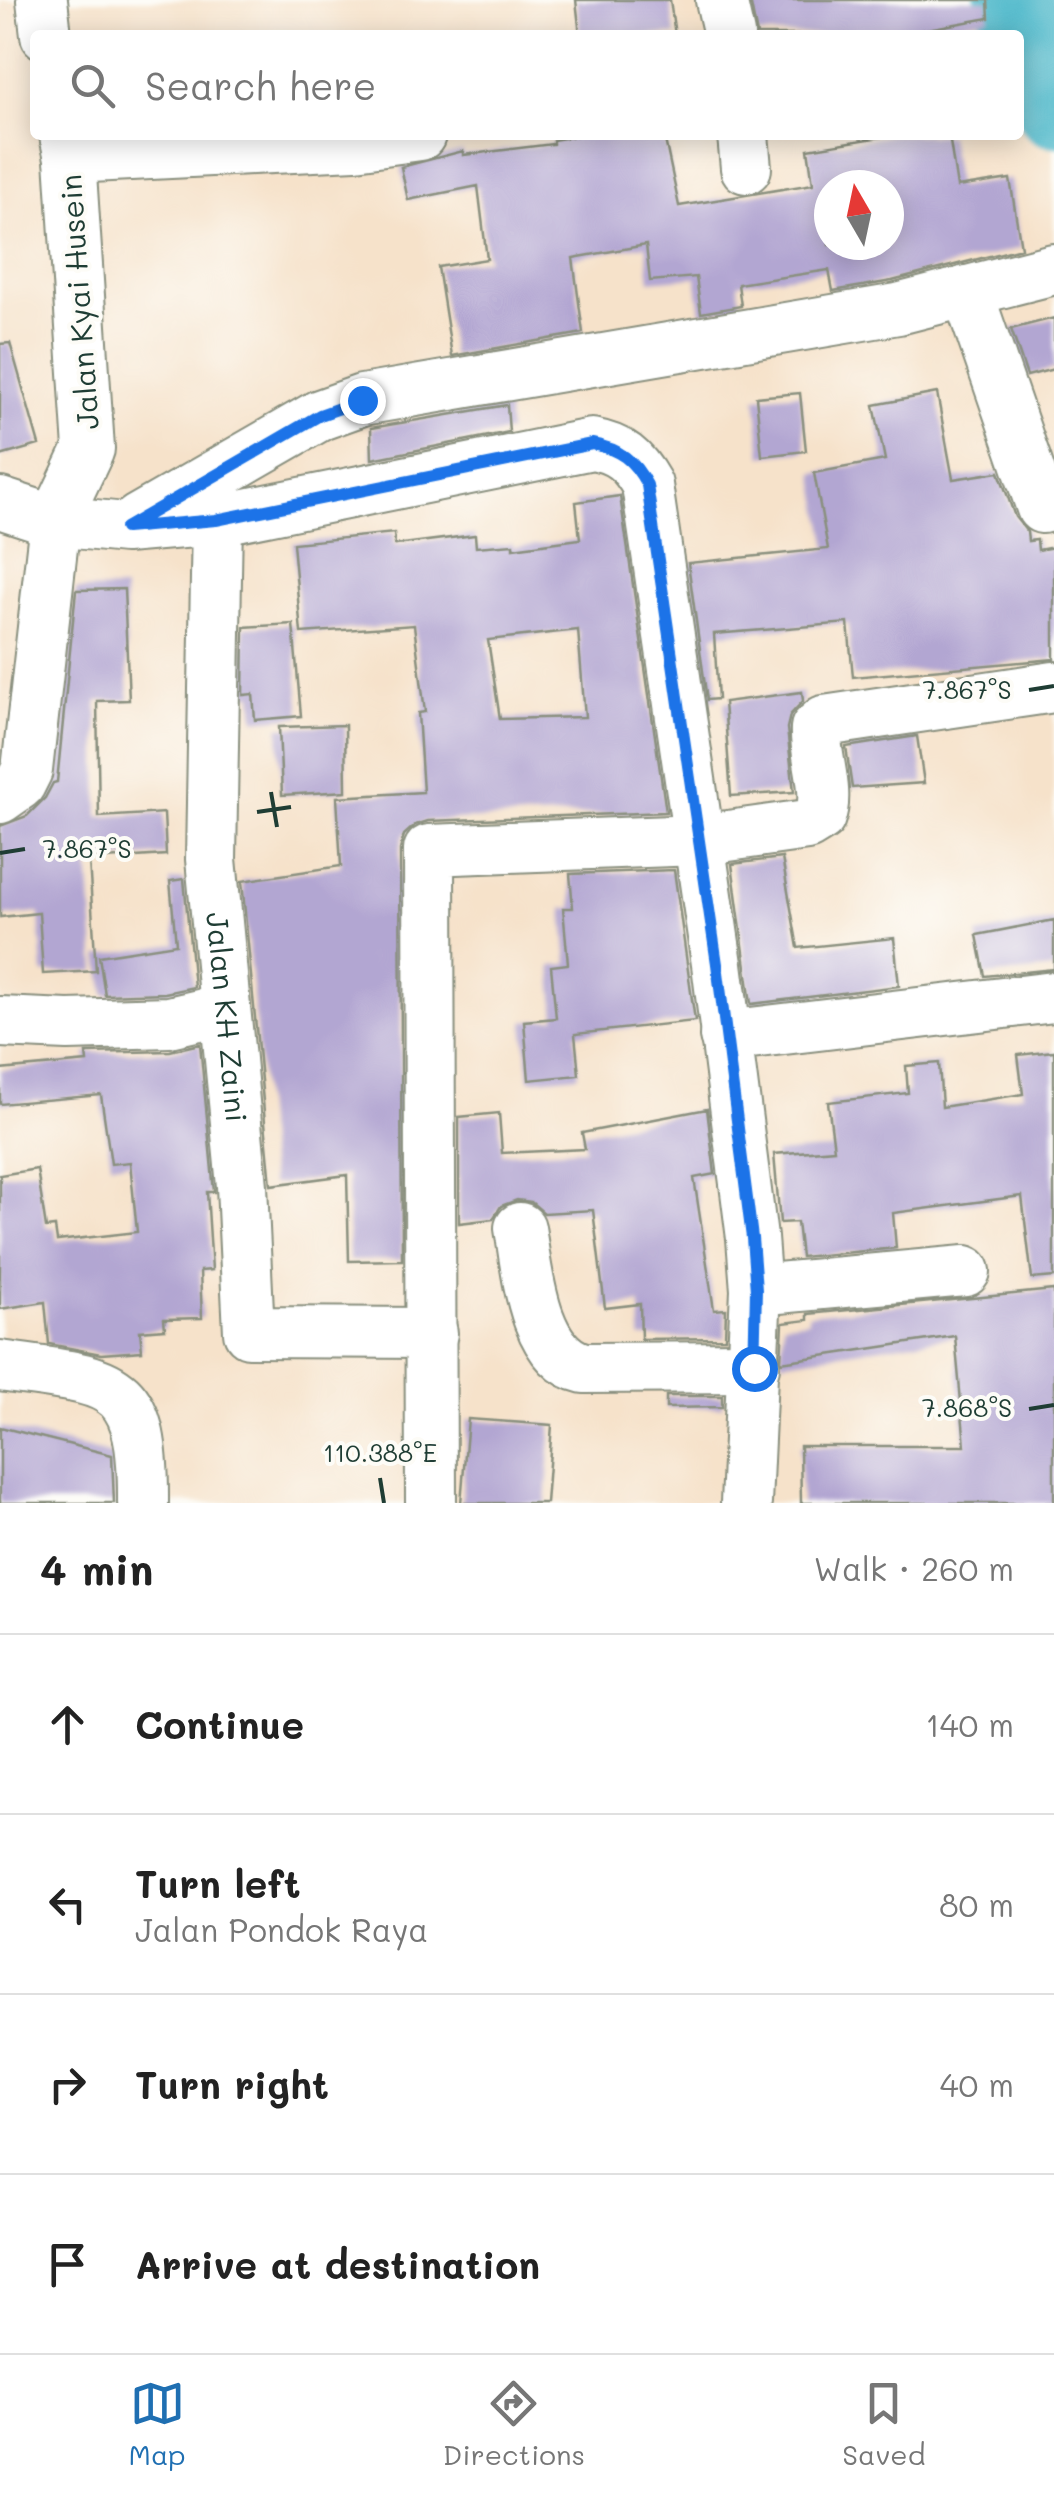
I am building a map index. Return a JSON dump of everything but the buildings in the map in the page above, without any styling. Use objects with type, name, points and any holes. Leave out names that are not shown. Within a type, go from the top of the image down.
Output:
[{"type":"street","points":[[721,0],[728,30]]},
{"type":"street","points":[[68,146],[356,144],[384,140]]},
{"type":"street","name":"Jalan Kyai Husein","points":[[0,798],[20,784],[27,770],[55,521],[89,448],[68,146]]},
{"type":"street","points":[[125,528],[320,415],[362,400],[898,309],[1054,269]]},
{"type":"street","points":[[967,292],[1042,508]]},
{"type":"street","points":[[0,503],[55,521],[125,528],[216,520],[592,444],[616,448],[636,465],[647,485],[726,1036],[756,1290],[746,1503]]},
{"type":"street","name":"Jalan KH Zaini","points":[[216,520],[212,859],[242,1186],[249,1332],[432,1333]]},
{"type":"street","points":[[431,1503],[429,850],[698,840],[816,822],[824,805],[818,724],[1054,687]]},
{"type":"street","points":[[726,1036],[1054,997]]},
{"type":"street","points":[[0,1022],[169,1022],[225,1009]]},
{"type":"street","points":[[520,1228],[531,1298],[539,1320],[563,1359],[571,1365],[754,1368]]},
{"type":"street","points":[[756,1290],[965,1271]]},
{"type":"street","points":[[0,1366],[102,1384],[118,1394],[132,1409],[140,1433],[143,1503]]},
{"type":"waterway","points":[[1014,0],[1023,30]]},
{"type":"waterway","points":[[1024,33],[1038,80],[1054,108]]},
{"type":"route","points":[[362,400],[320,415],[125,528],[216,520],[592,444],[616,448],[636,465],[647,485],[717,964],[752,1238],[756,1290],[754,1368]]}]
